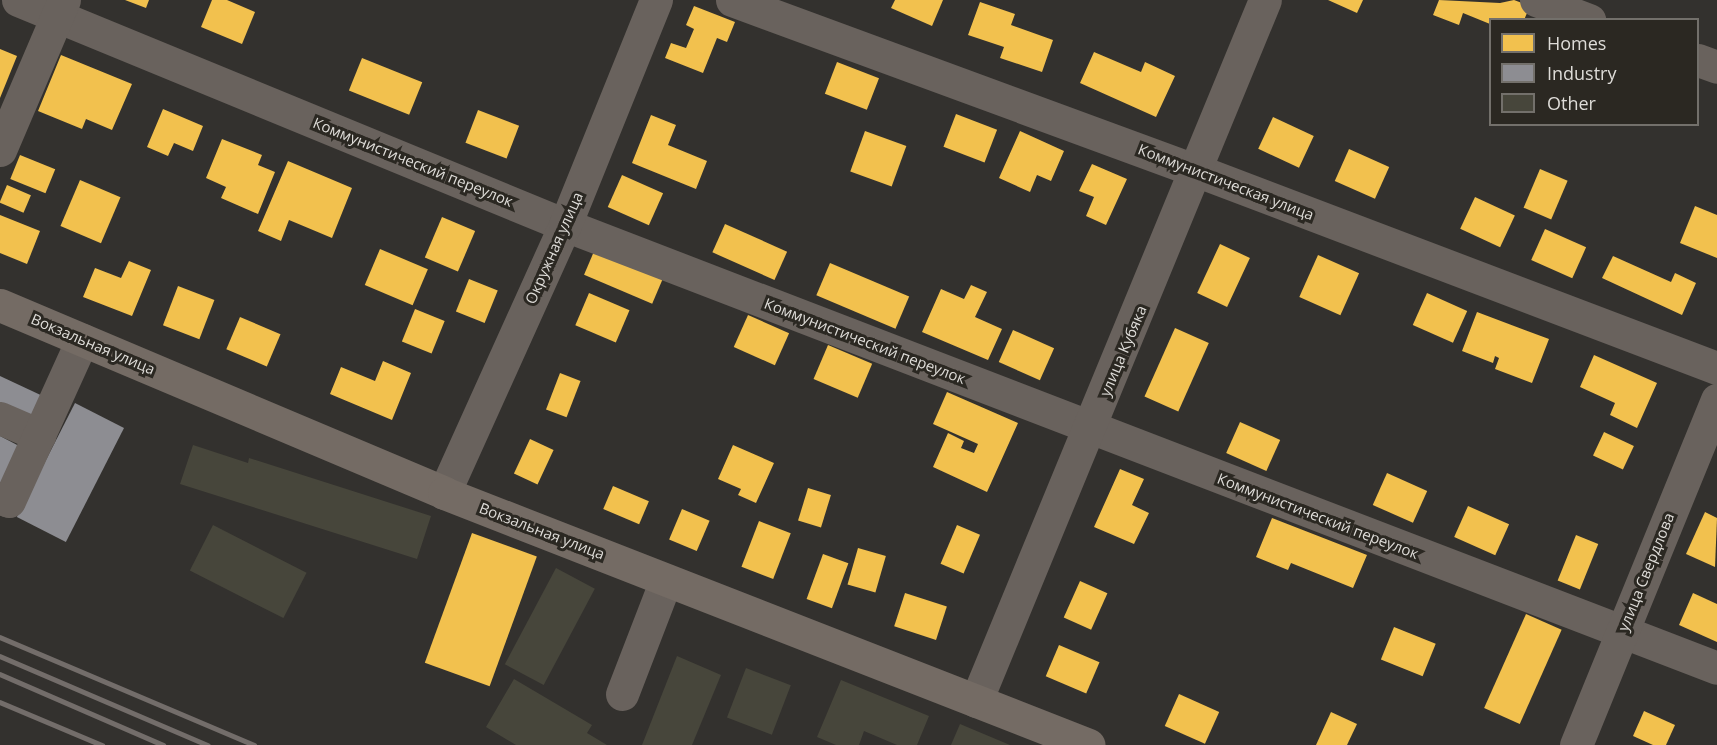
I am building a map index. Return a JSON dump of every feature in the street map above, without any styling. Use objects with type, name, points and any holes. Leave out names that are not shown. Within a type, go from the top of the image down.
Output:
[{"type":"main road","name":"Вокзальная улица","points":[[0,305],[444,493],[1089,745]]},
{"type":"street","name":"Коммунистический переулок","points":[[18,0],[61,8],[565,225],[1090,429],[1717,668]]},
{"type":"street","name":"Окружная улица","points":[[444,493],[565,225],[656,0]]},
{"type":"street","name":"Коммунистическая улица","points":[[732,0],[1198,171],[1717,368]]},
{"type":"street","name":"улица Кубяка","points":[[976,701],[1198,171],[1265,0]]},
{"type":"street","points":[[1536,0],[1584,18]]},
{"type":"street","points":[[0,150],[61,8]]},
{"type":"street","points":[[1699,60],[1717,67]]},
{"type":"street","points":[[0,498],[9,501],[82,340]]},
{"type":"street","name":"улица Свердлова","points":[[1576,745],[1717,400]]},
{"type":"street","points":[[0,418],[39,435]]},
{"type":"street","points":[[622,694],[666,580]]},
{"type":"building: Homes","points":[[125,0],[149,0],[146,8]]},
{"type":"building: Homes","points":[[212,0],[227,0],[255,12],[242,44],[201,27]]},
{"type":"building: Homes","points":[[895,0],[943,0],[932,26],[891,8]]},
{"type":"building: Homes","points":[[1328,0],[1363,0],[1357,13]]},
{"type":"building: Homes","points":[[1439,0],[1500,3],[1514,0],[1530,6],[1525,18],[1489,18],[1489,24],[1463,13],[1459,25],[1433,15]]},
{"type":"building: Homes","points":[[980,2],[1015,14],[1011,25],[1053,40],[1042,72],[1000,58],[1004,47],[968,35]]},
{"type":"building: Homes","points":[[694,6],[735,22],[727,42],[717,38],[703,73],[665,58],[671,43],[686,48],[694,29],[686,25]]},
{"type":"building: Homes","points":[[0,49],[17,56],[0,98]]},
{"type":"building: Homes","points":[[1094,52],[1141,72],[1145,62],[1175,76],[1156,117],[1080,83]]},
{"type":"building: Homes","points":[[61,55],[132,84],[112,130],[86,119],[82,129],[38,111]]},
{"type":"building: Homes","points":[[362,58],[422,82],[409,115],[349,90]]},
{"type":"building: Homes","points":[[837,62],[879,78],[867,110],[825,94]]},
{"type":"building: Homes","points":[[163,109],[203,126],[193,151],[174,143],[168,156],[147,147]]},
{"type":"building: Homes","points":[[478,110],[519,126],[507,158],[465,143]]},
{"type":"building: Homes","points":[[956,114],[997,130],[985,162],[943,147]]},
{"type":"building: Homes","points":[[651,115],[676,125],[668,145],[707,161],[696,189],[632,163]]},
{"type":"building: Homes","points":[[1273,117],[1314,136],[1299,168],[1258,149]]},
{"type":"building: Homes","points":[[865,131],[906,146],[892,186],[850,171]]},
{"type":"building: Homes","points":[[1020,131],[1064,151],[1051,181],[1037,175],[1030,192],[999,178]]},
{"type":"building: Homes","points":[[222,139],[262,155],[258,165],[275,172],[258,214],[221,198],[226,187],[206,178]]},
{"type":"building: Homes","points":[[1349,149],[1389,167],[1375,199],[1335,181]]},
{"type":"building: Homes","points":[[20,155],[55,169],[45,193],[10,179]]},
{"type":"building: Homes","points":[[288,161],[352,188],[332,238],[289,220],[281,241],[258,231]]},
{"type":"building: Homes","points":[[1092,164],[1127,179],[1106,225],[1086,216],[1094,197],[1079,191]]},
{"type":"building: Homes","points":[[1540,169],[1568,181],[1551,219],[1524,208]]},
{"type":"building: Homes","points":[[622,175],[663,193],[649,225],[608,207]]},
{"type":"building: Homes","points":[[80,180],[121,197],[101,243],[60,226]]},
{"type":"building: Homes","points":[[7,185],[31,195],[24,213],[0,203]]},
{"type":"building: Homes","points":[[1475,197],[1515,216],[1500,247],[1460,229]]},
{"type":"building: Homes","points":[[1695,206],[1717,215],[1717,258],[1680,243]]},
{"type":"building: Homes","points":[[0,215],[40,231],[27,264],[0,253]]},
{"type":"building: Homes","points":[[442,217],[475,231],[458,272],[425,258]]},
{"type":"building: Homes","points":[[725,224],[787,252],[775,280],[712,252]]},
{"type":"building: Homes","points":[[1545,229],[1586,247],[1572,278],[1531,260]]},
{"type":"building: Homes","points":[[1220,244],[1250,258],[1227,307],[1197,293]]},
{"type":"building: Homes","points":[[380,249],[428,269],[413,305],[365,285]]},
{"type":"building: Homes","points":[[595,249],[663,278],[652,304],[584,275]]},
{"type":"building: Homes","points":[[1318,255],[1359,273],[1340,315],[1299,297]]},
{"type":"building: Homes","points":[[1613,256],[1671,282],[1675,273],[1696,283],[1682,315],[1602,278]]},
{"type":"building: Homes","points":[[129,261],[151,270],[132,316],[83,297],[95,268],[121,278]]},
{"type":"building: Homes","points":[[830,263],[909,297],[895,329],[816,295]]},
{"type":"building: Homes","points":[[469,279],[498,291],[485,323],[456,311]]},
{"type":"building: Homes","points":[[971,285],[987,292],[975,317],[1002,329],[988,360],[922,332],[941,289],[964,299]]},
{"type":"building: Homes","points":[[178,286],[214,300],[199,339],[163,325]]},
{"type":"building: Homes","points":[[589,293],[630,310],[616,342],[575,325]]},
{"type":"building: Homes","points":[[1427,293],[1467,311],[1453,343],[1413,325]]},
{"type":"building: Homes","points":[[415,309],[445,321],[432,353],[402,341]]},
{"type":"building: Homes","points":[[1477,312],[1549,339],[1532,383],[1495,369],[1499,358],[1495,356],[1493,363],[1462,351]]},
{"type":"building: Homes","points":[[748,315],[789,333],[775,365],[734,347]]},
{"type":"building: Homes","points":[[240,317],[281,334],[267,366],[226,349]]},
{"type":"building: Homes","points":[[1175,328],[1209,343],[1178,412],[1144,397]]},
{"type":"building: Homes","points":[[1013,330],[1054,348],[1040,380],[999,362]]},
{"type":"building: Homes","points":[[828,345],[872,364],[858,398],[814,379]]},
{"type":"building: Homes","points":[[1594,355],[1657,383],[1637,428],[1610,415],[1615,403],[1580,387]]},
{"type":"building: Homes","points":[[383,361],[411,373],[392,420],[330,394],[341,367],[375,381]]},
{"type":"building: Homes","points":[[560,373],[581,381],[567,417],[546,409]]},
{"type":"building: Homes","points":[[947,392],[1018,423],[987,492],[933,467],[948,433],[964,441],[961,448],[974,453],[978,444],[933,424]]},
{"type":"building: Homes","points":[[1240,422],[1280,440],[1266,471],[1226,453]]},
{"type":"building: Homes","points":[[1604,432],[1634,446],[1623,470],[1593,456]]},
{"type":"building: Homes","points":[[530,439],[554,450],[538,484],[514,473]]},
{"type":"building: Homes","points":[[733,445],[774,463],[756,503],[738,495],[741,489],[718,479]]},
{"type":"building: Homes","points":[[1120,469],[1144,479],[1132,505],[1149,513],[1134,544],[1094,527]]},
{"type":"building: Homes","points":[[1387,473],[1427,491],[1413,523],[1373,505]]},
{"type":"building: Homes","points":[[613,486],[649,501],[639,524],[603,509]]},
{"type":"building: Homes","points":[[808,488],[831,495],[821,528],[798,521]]},
{"type":"building: Homes","points":[[1468,506],[1509,524],[1495,555],[1454,537]]},
{"type":"building: Homes","points":[[682,509],[710,521],[697,551],[669,539]]},
{"type":"building: Homes","points":[[1705,512],[1717,518],[1715,567],[1686,554]]},
{"type":"building: Homes","points":[[1272,518],[1367,555],[1353,588],[1291,563],[1288,570],[1256,557]]},
{"type":"building: Homes","points":[[759,521],[791,533],[773,579],[741,567]]},
{"type":"building: Homes","points":[[957,525],[980,535],[964,573],[941,564]]},
{"type":"building: Homes","points":[[472,533],[537,557],[490,686],[425,663]]},
{"type":"building: Homes","points":[[1576,535],[1598,544],[1580,589],[1558,580]]},
{"type":"building: Homes","points":[[858,548],[886,556],[875,593],[848,585]]},
{"type":"building: Homes","points":[[823,554],[848,563],[832,608],[807,599]]},
{"type":"building: Homes","points":[[1080,581],[1107,593],[1091,630],[1064,618]]},
{"type":"building: Homes","points":[[905,593],[947,607],[936,640],[894,626]]},
{"type":"building: Homes","points":[[1693,593],[1717,604],[1717,642],[1679,625]]},
{"type":"building: Homes","points":[[1526,614],[1562,630],[1520,724],[1484,708]]},
{"type":"building: Homes","points":[[1394,627],[1436,644],[1423,676],[1381,659]]},
{"type":"building: Homes","points":[[1059,645],[1100,662],[1086,693],[1046,676]]},
{"type":"building: Homes","points":[[1179,694],[1219,712],[1205,744],[1165,726]]},
{"type":"building: Homes","points":[[1644,711],[1675,725],[1666,745],[1653,745],[1633,736]]},
{"type":"building: Homes","points":[[1331,712],[1357,724],[1347,745],[1316,745]]},
{"type":"building: Industry","points":[[0,376],[47,398],[38,419],[0,402]]},
{"type":"building: Industry","points":[[75,403],[124,428],[66,542],[17,517]]},
{"type":"building: Industry","points":[[0,436],[21,447],[0,489]]},
{"type":"building: Other","points":[[193,445],[248,463],[249,458],[431,516],[417,559],[180,484]]},
{"type":"building: Other","points":[[213,525],[307,573],[283,618],[190,570]]},
{"type":"building: Other","points":[[556,568],[595,589],[544,685],[505,664]]},
{"type":"building: Other","points":[[677,656],[721,675],[692,745],[642,745]]},
{"type":"building: Other","points":[[746,668],[791,685],[772,735],[727,717]]},
{"type":"building: Other","points":[[514,679],[592,725],[587,733],[607,745],[516,745],[486,727]]},
{"type":"building: Other","points":[[841,680],[929,716],[917,745],[897,745],[864,731],[859,745],[836,745],[817,737]]},
{"type":"building: Other","points":[[960,724],[1010,745],[951,745]]},
{"type":"railway","points":[[0,637],[254,745]]},
{"type":"railway","points":[[0,656],[208,745]]},
{"type":"railway","points":[[0,674],[163,745]]},
{"type":"railway","points":[[0,702],[102,745]]}]
